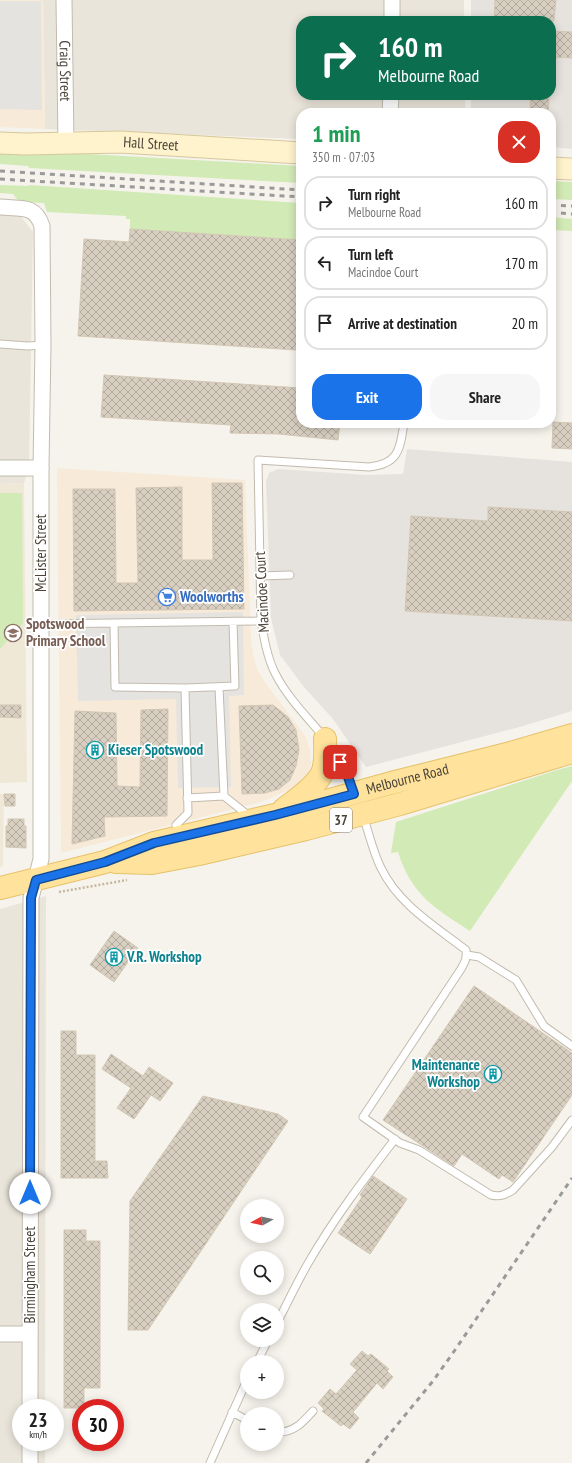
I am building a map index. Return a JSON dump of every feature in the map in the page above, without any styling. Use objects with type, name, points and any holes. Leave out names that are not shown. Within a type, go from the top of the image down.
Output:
[{"type":"main road","name":"Melbourne Road","points":[[105,862],[152,863],[191,856],[306,829],[358,804],[387,784],[507,754],[572,735]]},
{"type":"main road","points":[[275,815],[302,796],[321,776],[326,758],[325,739]]},
{"type":"main road","name":"Melbourne Road","points":[[0,888],[105,862],[154,843],[275,815],[358,804],[400,804],[572,752]]},
{"type":"street","name":"Craig Street","points":[[64,0],[66,143]]},
{"type":"street","points":[[392,0],[392,16]]},
{"type":"street","name":"Hall Street","points":[[0,143],[121,142],[296,153]]},
{"type":"street","points":[[556,168],[572,170]]},
{"type":"street","name":"McLister Street","points":[[0,208],[24,209],[31,211],[37,214],[42,226],[41,859],[36,880]]},
{"type":"street","points":[[0,468],[41,468]]},
{"type":"street","name":"Birmingham Street","points":[[30,1399],[31,898],[36,880]]},
{"type":"street","points":[[0,1334],[30,1334]]},
{"type":"street","points":[[30,1451],[30,1463]]},
{"type":"lane","points":[[0,344],[28,346],[43,345]]},
{"type":"lane","name":"Macindoe Court","points":[[403,428],[401,447],[396,456],[380,466],[369,467],[258,460],[261,621],[274,672],[290,696],[325,739],[347,774],[380,868],[398,894],[425,919],[466,950],[467,955]]},
{"type":"lane","points":[[260,576],[290,575]]},
{"type":"lane","points":[[41,624],[261,621]]},
{"type":"lane","points":[[114,624],[116,687],[185,688],[235,686],[233,622]]},
{"type":"lane","points":[[219,687],[224,796]]},
{"type":"lane","points":[[176,825],[188,813],[185,688]]},
{"type":"lane","points":[[187,798],[224,796],[254,820]]},
{"type":"lane","points":[[572,1046],[544,1026],[516,980],[479,957],[467,955],[466,961],[461,969],[363,1118],[400,1143],[419,1150],[491,1195],[498,1196],[505,1195],[513,1190],[552,1147],[572,1120]]},
{"type":"lane","points":[[284,1310],[310,1260],[333,1223],[360,1184],[395,1139]]},
{"type":"lane","points":[[210,1463],[240,1395]]},
{"type":"lane","points":[[284,1431],[296,1428],[313,1411]]},
{"type":"lane","points":[[232,1412],[240,1416]]},
{"type":"shaded area","points":[[0,0],[43,0],[45,129],[0,127]]},
{"type":"shaded area","points":[[43,0],[464,0],[464,16],[296,16],[296,100],[465,100],[465,108],[296,108],[296,139],[45,129]]},
{"type":"shaded area","points":[[471,0],[572,0],[572,149],[556,147],[556,108],[471,108],[471,100],[556,100],[556,16],[471,16]]},
{"type":"shaded area","points":[[0,1],[41,1],[42,110],[0,109]]},
{"type":"shaded area","points":[[0,212],[18,213],[33,232],[29,468],[24,483],[0,484]]},
{"type":"shaded area","points":[[407,449],[572,462],[572,711],[523,726],[366,767],[333,719],[304,687],[280,655],[271,618],[266,482],[269,473],[278,469],[367,475],[403,474]]},
{"type":"shaded area","points":[[57,468],[245,480],[251,639],[253,654],[257,669],[264,681],[306,737],[310,750],[311,764],[308,773],[303,781],[294,788],[261,802],[61,853]]},
{"type":"shaded area","name":"Spotswood Primary School","points":[[24,483],[27,782],[0,783],[0,484]]},
{"type":"shaded area","points":[[243,612],[244,695],[229,696],[231,787],[178,788],[176,699],[78,701],[76,615]]},
{"type":"shaded area","points":[[0,794],[4,794],[3,866],[0,867]]},
{"type":"shaded area","points":[[46,896],[45,1399],[12,1399],[12,1451],[45,1451],[45,1463],[0,1463],[0,909]]},
{"type":"green space","points":[[0,149],[296,166],[296,183],[29,168],[28,166],[0,164]]},
{"type":"green space","points":[[556,181],[572,182],[572,200],[556,199]]},
{"type":"green space","points":[[0,185],[29,185],[296,203],[296,240],[130,229],[130,219],[126,219],[126,216],[47,212],[44,203],[19,202],[13,194],[0,193]]},
{"type":"green space","points":[[556,217],[572,219],[572,231],[556,230]]},
{"type":"green space","points":[[0,493],[22,493],[23,623],[0,649]]},
{"type":"green space","points":[[572,766],[572,781],[470,931],[426,899],[410,880],[398,852],[391,853],[396,822]]},
{"type":"building","points":[[495,0],[556,0],[554,16],[494,16]]},
{"type":"building","points":[[556,31],[572,32],[572,58],[556,57]]},
{"type":"building","points":[[531,100],[549,100],[548,108],[530,108]]},
{"type":"building","points":[[130,229],[296,240],[296,350],[78,336],[84,239],[129,242]]},
{"type":"building","points":[[104,375],[296,388],[296,428],[339,428],[338,440],[279,434],[230,433],[231,425],[101,417]]},
{"type":"building","points":[[556,422],[572,423],[572,449],[552,448],[553,428],[556,428]]},
{"type":"building","points":[[212,483],[242,483],[244,609],[74,611],[73,489],[115,489],[116,583],[138,583],[136,488],[182,487],[182,560],[213,560]]},
{"type":"building","points":[[488,507],[572,512],[572,621],[405,611],[411,516],[488,521]]},
{"type":"building","points":[[0,705],[21,705],[21,718],[0,717]]},
{"type":"building","points":[[273,705],[288,717],[296,730],[299,750],[296,766],[290,780],[279,789],[265,793],[242,794],[239,706]]},
{"type":"building","name":"Kieser Spotswood","points":[[168,709],[167,816],[104,817],[105,836],[72,844],[75,711],[116,713],[117,786],[140,787],[141,710]]},
{"type":"building","points":[[4,794],[15,794],[15,806],[5,806]]},
{"type":"building","points":[[8,819],[24,819],[24,826],[26,826],[26,848],[6,847],[6,826],[8,826]]},
{"type":"building","name":"V.R. Workshop","points":[[114,931],[138,948],[114,982],[90,965]]},
{"type":"building","name":"Maintenance Workshop","points":[[474,986],[572,1053],[572,1095],[513,1182],[502,1175],[499,1179],[462,1154],[454,1166],[383,1120]]},
{"type":"building","points":[[61,1031],[76,1031],[76,1055],[95,1055],[95,1161],[107,1161],[108,1178],[61,1178]]},
{"type":"building","points":[[111,1054],[143,1076],[149,1067],[173,1083],[160,1101],[151,1095],[134,1119],[117,1108],[131,1088],[102,1069]]},
{"type":"building","points":[[203,1096],[278,1114],[288,1121],[148,1330],[128,1330],[130,1201]]},
{"type":"building","points":[[373,1176],[407,1199],[370,1254],[338,1233],[362,1197],[360,1195]]},
{"type":"building","points":[[64,1230],[86,1230],[86,1241],[100,1241],[100,1388],[84,1388],[84,1399],[72,1399],[72,1408],[64,1408]]},
{"type":"building","points":[[362,1351],[368,1356],[371,1354],[389,1369],[387,1371],[393,1377],[383,1389],[377,1383],[353,1412],[359,1418],[350,1429],[343,1424],[341,1426],[322,1411],[324,1409],[318,1403],[330,1389],[336,1394],[357,1370],[350,1364]]},
{"type":"railway","points":[[0,171],[296,190]]},
{"type":"railway","points":[[0,179],[296,197]]},
{"type":"railway","points":[[556,205],[572,206]]},
{"type":"railway","points":[[556,212],[572,214]]},
{"type":"railway","points":[[366,1463],[433,1381],[572,1178]]},
{"type":"place","name":"Woolworths","points":[[167,597]]},
{"type":"place","name":"Spotswood Primary School","points":[[13,633]]},
{"type":"place","name":"Kieser Spotswood","points":[[95,750]]},
{"type":"place","name":"V.R. Workshop","points":[[114,957]]},
{"type":"place","name":"Maintenance Workshop","points":[[493,1074]]},
{"type":"route","points":[[30,1193],[31,898],[36,880],[105,862],[154,843],[275,815],[354,794],[347,774],[340,762]]}]
